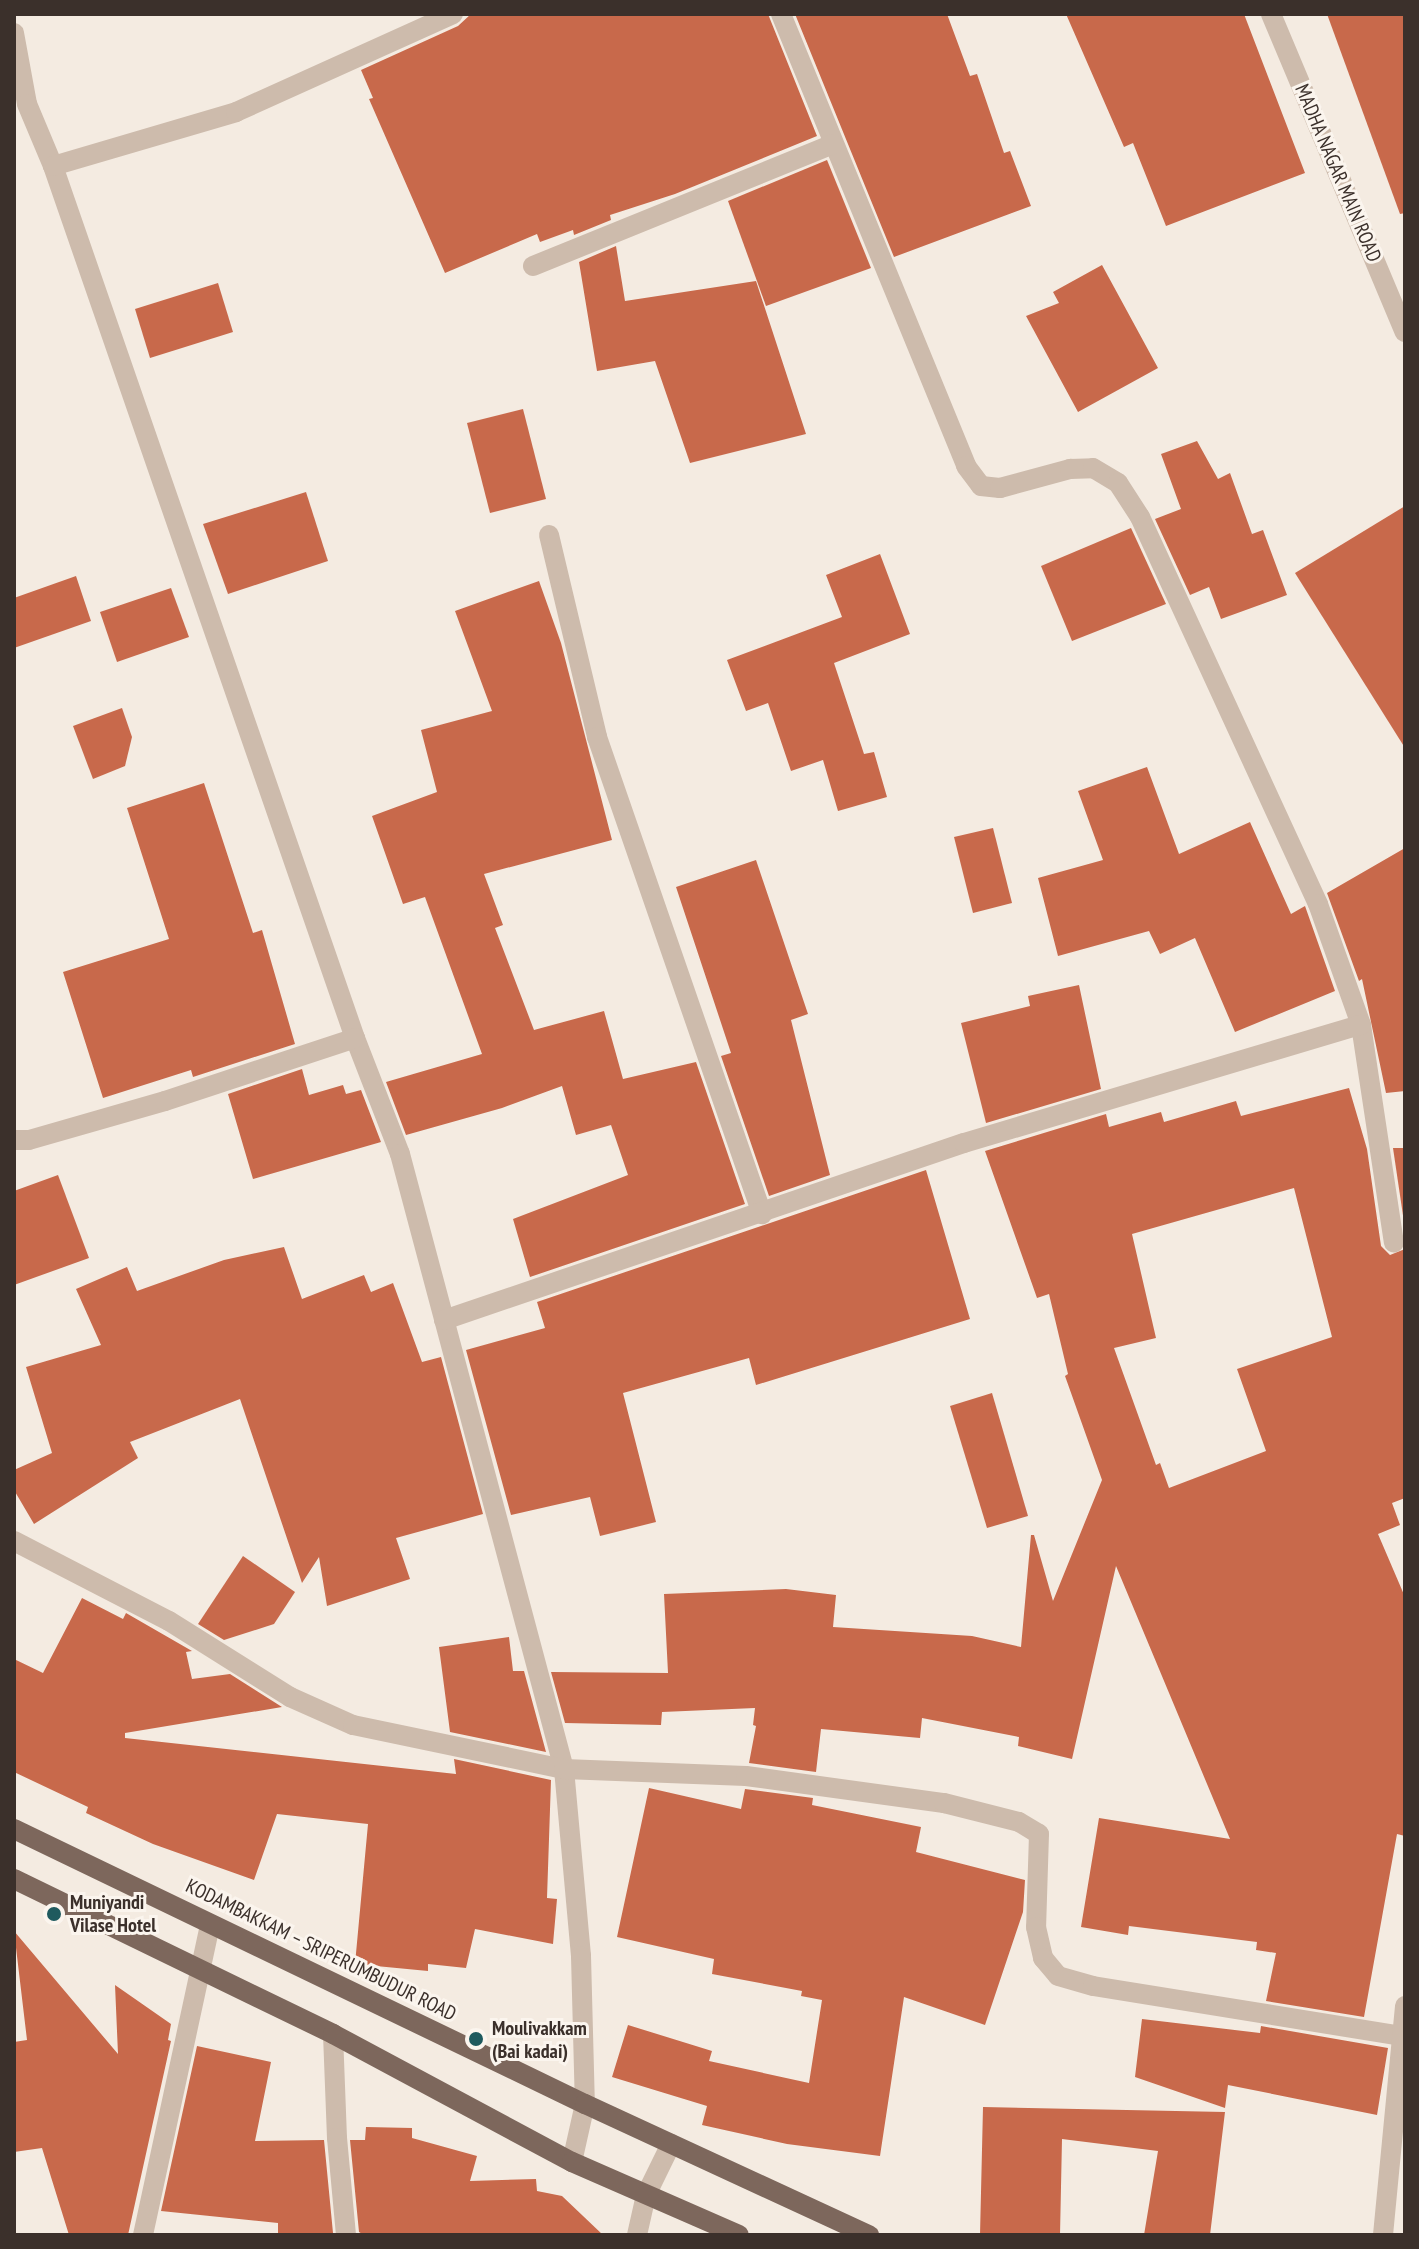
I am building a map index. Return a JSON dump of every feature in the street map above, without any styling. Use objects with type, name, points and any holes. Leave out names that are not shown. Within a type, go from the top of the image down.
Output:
[{"type":"main road","name":"KODAMBAKKAM – SRIPERUMBUDUR ROAD","points":[[14,1829],[585,2104],[869,2235]]},
{"type":"main road","points":[[14,1879],[333,2034],[572,2162],[739,2235]]},
{"type":"street","points":[[53,166],[236,112],[453,14]]},
{"type":"street","points":[[781,14],[966,466],[981,486],[1000,488],[1070,469],[1093,468],[1118,483],[1140,517],[1318,904],[1361,1025],[1394,1243]]},
{"type":"street","name":"MADHA NAGAR MAIN ROAD","points":[[1271,14],[1401,311],[1405,332]]},
{"type":"street","points":[[14,33],[27,104],[53,166],[355,1038],[400,1154],[564,1769],[581,1956],[585,2104],[572,2162]]},
{"type":"street","points":[[533,266],[833,144]]},
{"type":"street","points":[[549,535],[597,737],[762,1214]]},
{"type":"street","points":[[444,1320],[964,1143],[1361,1025]]},
{"type":"street","points":[[14,1140],[29,1140],[165,1101],[355,1038]]},
{"type":"street","points":[[14,1541],[169,1621],[290,1697],[353,1725],[564,1769],[746,1776],[944,1803],[1019,1822],[1039,1834],[1036,1927],[1043,1958],[1058,1976],[1093,1986],[1401,2036]]},
{"type":"street","points":[[143,2235],[210,1924]]},
{"type":"street","points":[[1383,2235],[1405,2006]]},
{"type":"street","points":[[333,2034],[337,2138],[346,2235]]},
{"type":"street","points":[[637,2235],[646,2195],[671,2144]]},
{"type":"building","points":[[471,14],[768,14],[817,136],[675,194],[610,215],[611,220],[574,235],[573,230],[540,242],[537,234],[445,273],[369,99],[373,98],[361,70],[458,26]]},
{"type":"building","points":[[795,14],[947,14],[970,76],[977,74],[1004,153],[1010,151],[1031,206],[894,257]]},
{"type":"building","points":[[1066,14],[1244,14],[1305,173],[1166,226],[1133,143],[1124,147]]},
{"type":"building","points":[[1327,14],[1405,14],[1405,213],[1400,214]]},
{"type":"building","points":[[827,160],[871,268],[766,306],[728,201]]},
{"type":"building","points":[[616,246],[625,301],[756,281],[806,434],[690,463],[655,361],[597,371],[579,262]]},
{"type":"building","points":[[1102,265],[1158,368],[1078,412],[1026,316],[1059,303],[1053,292]]},
{"type":"building","points":[[218,283],[233,332],[150,358],[135,309]]},
{"type":"building","points":[[523,409],[546,499],[490,513],[467,423]]},
{"type":"building","points":[[1197,441],[1218,479],[1230,473],[1252,534],[1263,530],[1287,595],[1221,619],[1209,587],[1190,595],[1155,519],[1181,509],[1161,454]]},
{"type":"building","points":[[306,492],[328,561],[228,594],[203,524]]},
{"type":"building","points":[[1405,506],[1405,748],[1295,573]]},
{"type":"building","points":[[1131,528],[1166,604],[1072,641],[1041,566]]},
{"type":"building","points":[[880,554],[910,634],[834,663],[864,754],[874,752],[887,797],[838,811],[823,760],[791,771],[768,703],[746,711],[727,660],[842,617],[826,575]]},
{"type":"building","points":[[76,576],[91,621],[14,648],[14,598]]},
{"type":"building","points":[[539,581],[561,643],[612,840],[484,874],[503,925],[495,928],[534,1030],[604,1011],[623,1079],[696,1062],[745,1204],[530,1277],[513,1219],[628,1175],[611,1125],[576,1135],[562,1086],[502,1108],[406,1135],[386,1082],[482,1054],[425,897],[403,904],[372,816],[437,792],[421,730],[492,711],[455,611]]},
{"type":"building","points":[[171,588],[189,637],[117,662],[100,612]]},
{"type":"building","points":[[122,708],[132,737],[125,766],[93,779],[73,726]]},
{"type":"building","points":[[1147,767],[1179,854],[1250,822],[1291,914],[1305,906],[1335,991],[1235,1032],[1195,938],[1160,954],[1149,931],[1058,956],[1038,878],[1103,860],[1078,791]]},
{"type":"building","points":[[204,783],[253,933],[262,930],[295,1044],[193,1077],[191,1070],[103,1098],[63,972],[169,939],[127,808]]},
{"type":"building","points":[[993,828],[1012,903],[973,913],[954,837]]},
{"type":"building","points":[[1405,848],[1405,1091],[1386,1093],[1362,979],[1359,981],[1327,893]]},
{"type":"building","points":[[756,860],[808,1014],[791,1020],[830,1175],[769,1196],[721,1056],[731,1053],[676,887]]},
{"type":"building","points":[[1079,985],[1101,1089],[986,1123],[961,1023],[1030,1006],[1028,996]]},
{"type":"building","points":[[302,1069],[309,1095],[343,1085],[346,1094],[361,1090],[381,1142],[253,1179],[228,1094]]},
{"type":"building","points":[[1349,1088],[1367,1149],[1381,1246],[1390,1255],[1405,1249],[1405,1498],[1392,1503],[1400,1525],[1378,1534],[1405,1597],[1405,1836],[1397,1834],[1364,2017],[1266,2001],[1276,1953],[1256,1950],[1257,1942],[1129,1926],[1128,1935],[1081,1927],[1099,1818],[1230,1839],[1116,1566],[1072,1759],[1018,1746],[1019,1737],[922,1718],[920,1738],[821,1729],[816,1772],[749,1763],[756,1726],[753,1725],[755,1708],[662,1712],[661,1725],[565,1723],[551,1672],[668,1673],[664,1594],[786,1589],[836,1595],[833,1627],[972,1636],[1021,1647],[1031,1535],[1034,1535],[1053,1601],[1102,1480],[1065,1376],[1068,1374],[1049,1294],[1037,1298],[985,1151],[1106,1114],[1109,1127],[1161,1112],[1164,1122],[1236,1101],[1241,1116]],"holes":[[[1294,1188],[1332,1337],[1237,1369],[1266,1451],[1169,1488],[1160,1463],[1156,1465],[1114,1348],[1156,1338],[1132,1234]]]},
{"type":"building","points":[[1393,1148],[1405,1148],[1405,1229]]},
{"type":"building","points":[[926,1170],[970,1319],[756,1385],[749,1358],[623,1393],[656,1522],[600,1536],[590,1497],[511,1515],[466,1350],[545,1328],[537,1302]]},
{"type":"building","points":[[58,1175],[89,1258],[14,1285],[14,1191]]},
{"type":"building","points":[[284,1247],[302,1299],[364,1275],[371,1292],[393,1283],[422,1362],[441,1357],[483,1514],[396,1538],[410,1579],[327,1606],[319,1557],[302,1583],[240,1399],[130,1442],[138,1458],[34,1524],[14,1490],[14,1470],[52,1453],[26,1367],[101,1345],[76,1289],[127,1267],[137,1291],[224,1260]]},
{"type":"building","points":[[992,1393],[1028,1516],[987,1528],[950,1406]]},
{"type":"building","points":[[243,1556],[295,1592],[274,1624],[224,1640],[198,1624]]},
{"type":"building","points":[[82,1598],[123,1619],[126,1613],[192,1651],[186,1652],[192,1679],[230,1674],[282,1707],[125,1733],[125,1738],[456,1774],[454,1759],[551,1780],[547,1898],[557,1899],[553,1944],[475,1929],[466,1968],[428,1964],[428,1971],[355,1964],[368,1824],[277,1814],[254,1880],[153,1844],[86,1813],[88,1807],[14,1772],[14,1659],[43,1673]]},
{"type":"building","points":[[509,1637],[513,1671],[524,1671],[546,1752],[450,1732],[439,1647]]},
{"type":"building","points":[[649,1788],[741,1809],[745,1789],[813,1798],[812,1805],[921,1827],[916,1852],[1025,1880],[1023,1912],[985,2025],[904,1997],[880,2156],[787,2144],[702,2125],[707,2106],[612,2077],[628,2025],[712,2051],[709,2061],[809,2083],[822,2000],[801,1996],[802,1991],[712,1974],[714,1959],[617,1937]]},
{"type":"building","points":[[14,1931],[118,2054],[115,1985],[171,2024],[168,2040],[171,2041],[128,2235],[69,2235],[42,2148],[14,2152],[14,2042],[27,2040]]},
{"type":"building","points":[[1142,2019],[1260,2033],[1261,2026],[1388,2048],[1377,2115],[1228,2085],[1225,2108],[1135,2077]]},
{"type":"building","points":[[197,2046],[271,2062],[255,2141],[324,2140],[333,2233],[278,2235],[278,2223],[161,2211]]},
{"type":"building","points":[[983,2107],[1225,2112],[1210,2235],[1144,2235],[1158,2151],[1062,2139],[1060,2235],[980,2235]]},
{"type":"building","points":[[366,2127],[412,2128],[412,2138],[477,2156],[470,2181],[536,2179],[537,2191],[562,2196],[603,2235],[364,2235],[359,2232],[350,2140],[365,2140]]},
{"type":"place","name":"Muniyandi Vilase Hotel","points":[[54,1914]]},
{"type":"place","name":"Moulivakkam (Bai kadai)","points":[[476,2039]]}]
